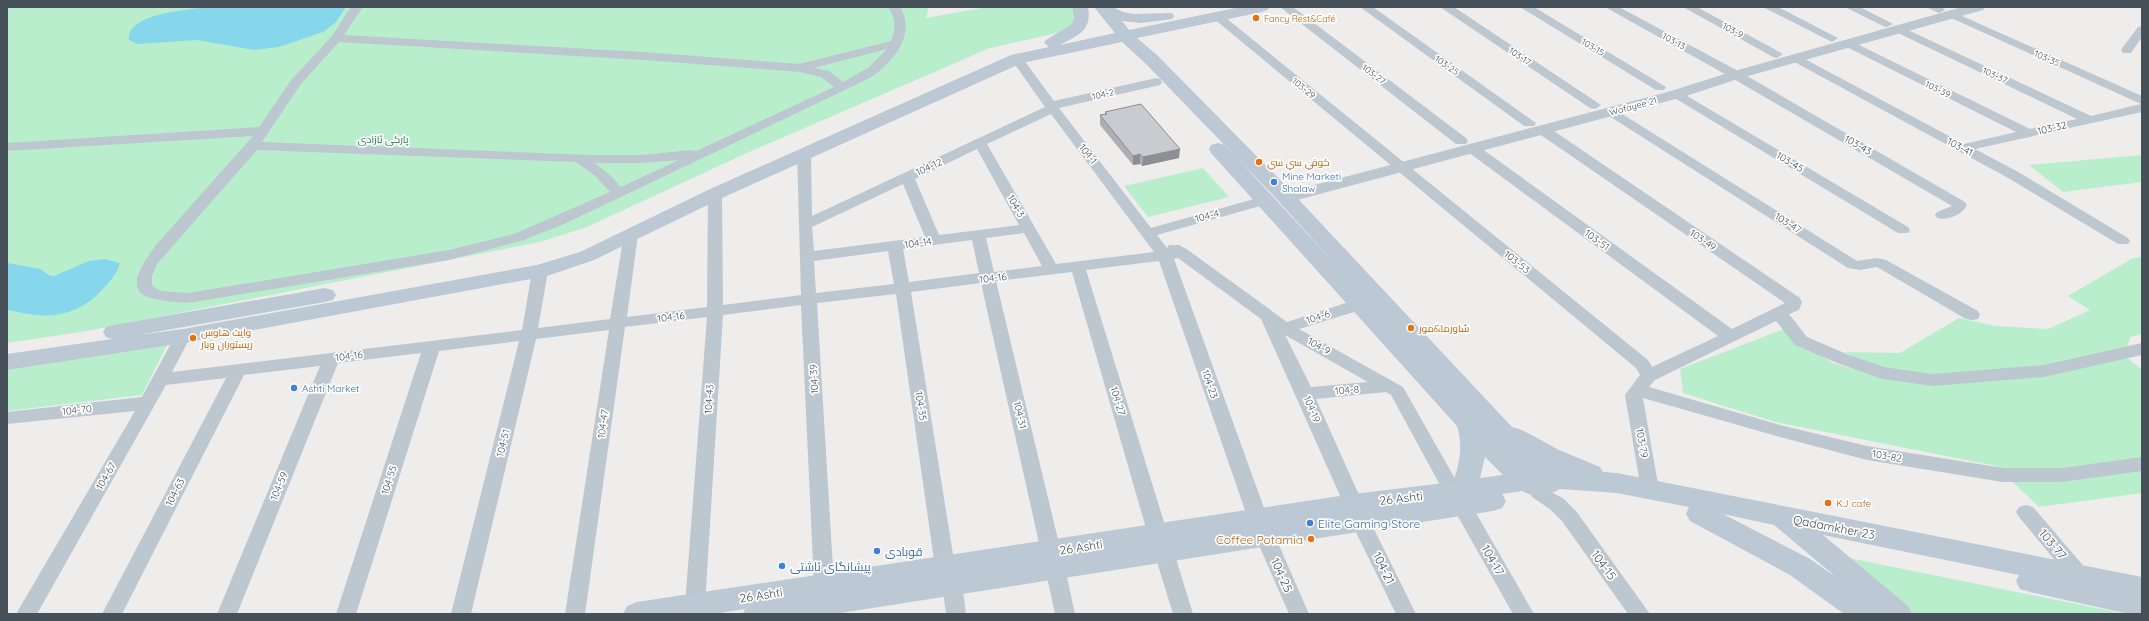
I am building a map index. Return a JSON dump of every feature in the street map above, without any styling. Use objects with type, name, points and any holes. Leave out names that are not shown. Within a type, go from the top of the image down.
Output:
[{"type":"main road","points":[[7,362],[183,336],[540,271],[587,256],[804,153],[1017,58],[1046,48],[1079,26],[1082,18],[1080,7]]},
{"type":"main road","points":[[1088,7],[1142,58],[1276,196],[1492,423],[1541,485]]},
{"type":"main road","points":[[1102,7],[1115,34]]},
{"type":"main road","points":[[1102,7],[1115,15],[1134,18],[1262,7]]},
{"type":"main road","points":[[1115,34],[1154,30],[1217,12]]},
{"type":"main road","points":[[7,351],[514,262],[562,251],[685,191],[998,57],[1115,34],[1189,13]]},
{"type":"main road","points":[[1154,30],[1138,38],[1142,58],[1156,82],[1276,196],[1361,304],[1502,458],[1541,485]]},
{"type":"main road","points":[[1046,48],[1096,45],[1108,47],[1142,58]]},
{"type":"main road","points":[[1459,496],[1473,464],[1473,434],[1468,420]]},
{"type":"main road","points":[[1492,423],[1550,456],[1617,483]]},
{"type":"main road","name":"Qadamkher 23","points":[[1541,485],[1617,483],[2142,588]]},
{"type":"main road","name":"26 Ashti","points":[[757,614],[949,576],[1459,496],[1541,485]]},
{"type":"main road","name":"Qadamkher 23","points":[[1541,485],[1699,514],[2142,604]]},
{"type":"main road","points":[[1699,514],[1800,567],[1857,612]]},
{"type":"main road","points":[[1779,516],[1805,535],[1898,614]]},
{"type":"main road","name":"26 Ashti","points":[[637,614],[695,605],[824,601]]},
{"type":"street","points":[[357,7],[336,38],[296,82],[253,146],[154,258],[144,276],[144,285],[149,292],[158,296],[188,298],[449,255],[519,237],[559,221],[842,88],[875,68],[896,43],[902,24],[900,13],[894,7]]},
{"type":"street","name":"103-27","points":[[1286,7],[1467,145]]},
{"type":"street","name":"103-25","points":[[1366,7],[1529,123]]},
{"type":"street","name":"103-17","points":[[1446,7],[1595,105]]},
{"type":"street","name":"103-15","points":[[1526,7],[1660,87]]},
{"type":"street","name":"103-13","points":[[1611,7],[1730,72]]},
{"type":"street","name":"103-9","points":[[1689,7],[1777,54]]},
{"type":"street","points":[[1769,7],[1832,38]]},
{"type":"street","name":"103-37","points":[[1851,7],[2090,120]]},
{"type":"street","name":"Wafayee 21","points":[[1467,145],[1529,123],[1660,87],[1795,59],[1848,44],[1944,10],[1978,7]]},
{"type":"street","name":"103-35","points":[[1944,10],[2142,101]]},
{"type":"street","name":"103-29","points":[[1217,12],[1395,163]]},
{"type":"street","name":"Wafayee 21","points":[[1276,196],[1395,163],[1467,145],[1543,130],[1677,94],[1777,54],[1832,38],[1893,27]]},
{"type":"street","points":[[2127,50],[2140,36]]},
{"type":"street","points":[[336,38],[644,56],[800,68],[825,74],[842,88]]},
{"type":"street","points":[[800,68],[896,43]]},
{"type":"street","name":"103-39","points":[[1848,44],[2028,133]]},
{"type":"street","name":"104-1","points":[[1017,58],[1052,107],[1162,252]]},
{"type":"street","name":"103-41","points":[[1795,59],[2042,191],[2123,240]]},
{"type":"street","name":"103-43","points":[[1730,72],[1960,205],[1958,208],[1942,214]]},
{"type":"street","name":"104-2","points":[[1052,107],[1156,82]]},
{"type":"street","name":"103-45","points":[[1677,94],[1903,230]]},
{"type":"street","name":"104-12","points":[[805,225],[980,143],[1052,107]]},
{"type":"street","name":"103-32","points":[[1963,148],[2142,108]]},
{"type":"street","name":"103-47","points":[[1611,111],[1853,264],[1861,266],[1875,262],[1881,263],[1972,315]]},
{"type":"street","name":"103-49","points":[[1543,130],[1794,302],[1793,306],[1727,334],[1641,381]]},
{"type":"street","points":[[7,147],[263,131]]},
{"type":"street","name":"104-3","points":[[980,143],[1052,270]]},
{"type":"street","name":"103-51","points":[[1467,145],[1727,334]]},
{"type":"street","points":[[253,146],[578,158],[646,158],[707,151]]},
{"type":"street","name":"104-39","points":[[804,153],[805,225],[810,300],[824,601]]},
{"type":"street","points":[[578,158],[595,168],[608,179],[618,193]]},
{"type":"street","name":"103-53","points":[[1395,163],[1641,381]]},
{"type":"street","points":[[907,177],[934,241]]},
{"type":"street","name":"104-43","points":[[695,605],[715,312],[715,194]]},
{"type":"street","name":"104-4","points":[[1149,233],[1276,196]]},
{"type":"street","name":"104-14","points":[[807,258],[1029,228]]},
{"type":"street","name":"104-9","points":[[1149,233],[1183,253],[1276,325],[1397,391],[1459,496]]},
{"type":"street","name":"104-47","points":[[575,614],[631,234]]},
{"type":"street","name":"104-31","points":[[978,235],[990,278],[1065,614]]},
{"type":"street","name":"104-35","points":[[895,246],[956,614]]},
{"type":"street","name":"104-16","points":[[159,380],[1078,267],[1162,252],[1183,253]]},
{"type":"street","name":"104-23","points":[[1162,252],[1261,528]]},
{"type":"street","name":"104-27","points":[[1078,267],[1161,543],[1184,614]]},
{"type":"street","name":"104-51","points":[[461,614],[529,334],[540,271]]},
{"type":"street","name":"104-6","points":[[1276,325],[1361,304]]},
{"type":"street","points":[[1779,313],[1801,341],[1882,373],[1934,380],[2044,371],[2142,349]]},
{"type":"street","name":"104-19","points":[[1276,325],[1357,513]]},
{"type":"street","name":"104-67","points":[[26,614],[148,403],[183,336]]},
{"type":"street","name":"104-55","points":[[346,614],[432,346]]},
{"type":"street","name":"104-59","points":[[227,614],[331,359]]},
{"type":"street","name":"104-63","points":[[112,614],[238,370]]},
{"type":"street","name":"103-82","points":[[1641,381],[1780,432],[1867,453],[2003,475],[2062,475],[2142,464]]},
{"type":"street","name":"103-79","points":[[1641,381],[1650,490]]},
{"type":"street","name":"104-8","points":[[1305,394],[1390,386]]},
{"type":"street","name":"104-70","points":[[7,418],[148,403]]},
{"type":"street","name":"104-15","points":[[1541,485],[1569,516],[1640,614]]},
{"type":"street","name":"104-17","points":[[1459,496],[1524,614]]},
{"type":"street","name":"103-77","points":[[2026,512],[2080,576]]},
{"type":"street","name":"104-21","points":[[1357,513],[1406,614]]},
{"type":"street","name":"104-25","points":[[1261,528],[1299,614]]},
{"type":"green space","name":"پارکی ئازادی","points":[[11,7],[929,7],[926,18],[987,7],[1072,7],[1075,16],[1074,23],[1067,29],[1057,33],[990,48],[749,152],[587,227],[540,242],[87,331],[7,343],[7,9]]},
{"type":"green space","points":[[2142,155],[2142,182],[2063,192],[2029,165]]},
{"type":"green space","points":[[1203,168],[1229,197],[1148,217],[1124,186]]},
{"type":"green space","points":[[2142,257],[2142,334],[2130,337],[2125,356],[2142,370],[2142,493],[2039,507],[1996,466],[1775,422],[1683,393],[1680,369],[1784,329],[1832,363],[1891,379],[1845,352],[1900,353],[1959,318],[1996,326],[2048,329],[2090,310],[2068,296],[2133,258]]},
{"type":"green space","points":[[168,343],[142,395],[7,411],[7,370]]},
{"type":"green space","points":[[1844,557],[2126,614],[1911,614]]},
{"type":"water","points":[[210,7],[346,7],[335,23],[323,32],[279,47],[254,50],[197,40],[137,44],[129,40],[131,31],[138,24],[149,18],[176,11]]},
{"type":"water","points":[[105,259],[120,263],[117,271],[96,296],[82,306],[65,313],[47,316],[7,310],[7,263],[40,269],[49,275],[54,276],[89,261]]},
{"type":"building","points":[[1141,104],[1180,149],[1143,157],[1140,154],[1133,156],[1100,115],[1107,114],[1105,112]]},
{"type":"place","name":"Fancy Rest&Café","points":[[1256,18]]},
{"type":"place","name":"كوفي سي سي","points":[[1259,162]]},
{"type":"place","name":"Mine Marketi Shalaw","points":[[1274,182]]},
{"type":"place","name":"شاورما&مور","points":[[1411,328]]},
{"type":"place","name":"وايت هاوس ريستوران وبار","points":[[193,338]]},
{"type":"place","name":"Ashti Market","points":[[294,388]]},
{"type":"place","name":"KJ cafe","points":[[1828,503]]},
{"type":"place","name":"Elite Gaming Store","points":[[1310,523]]},
{"type":"place","name":"Coffee Potamia","points":[[1311,539]]},
{"type":"place","name":"قوبادی","points":[[877,551]]},
{"type":"place","name":"پیشانگای ئاشتی","points":[[782,566]]}]
